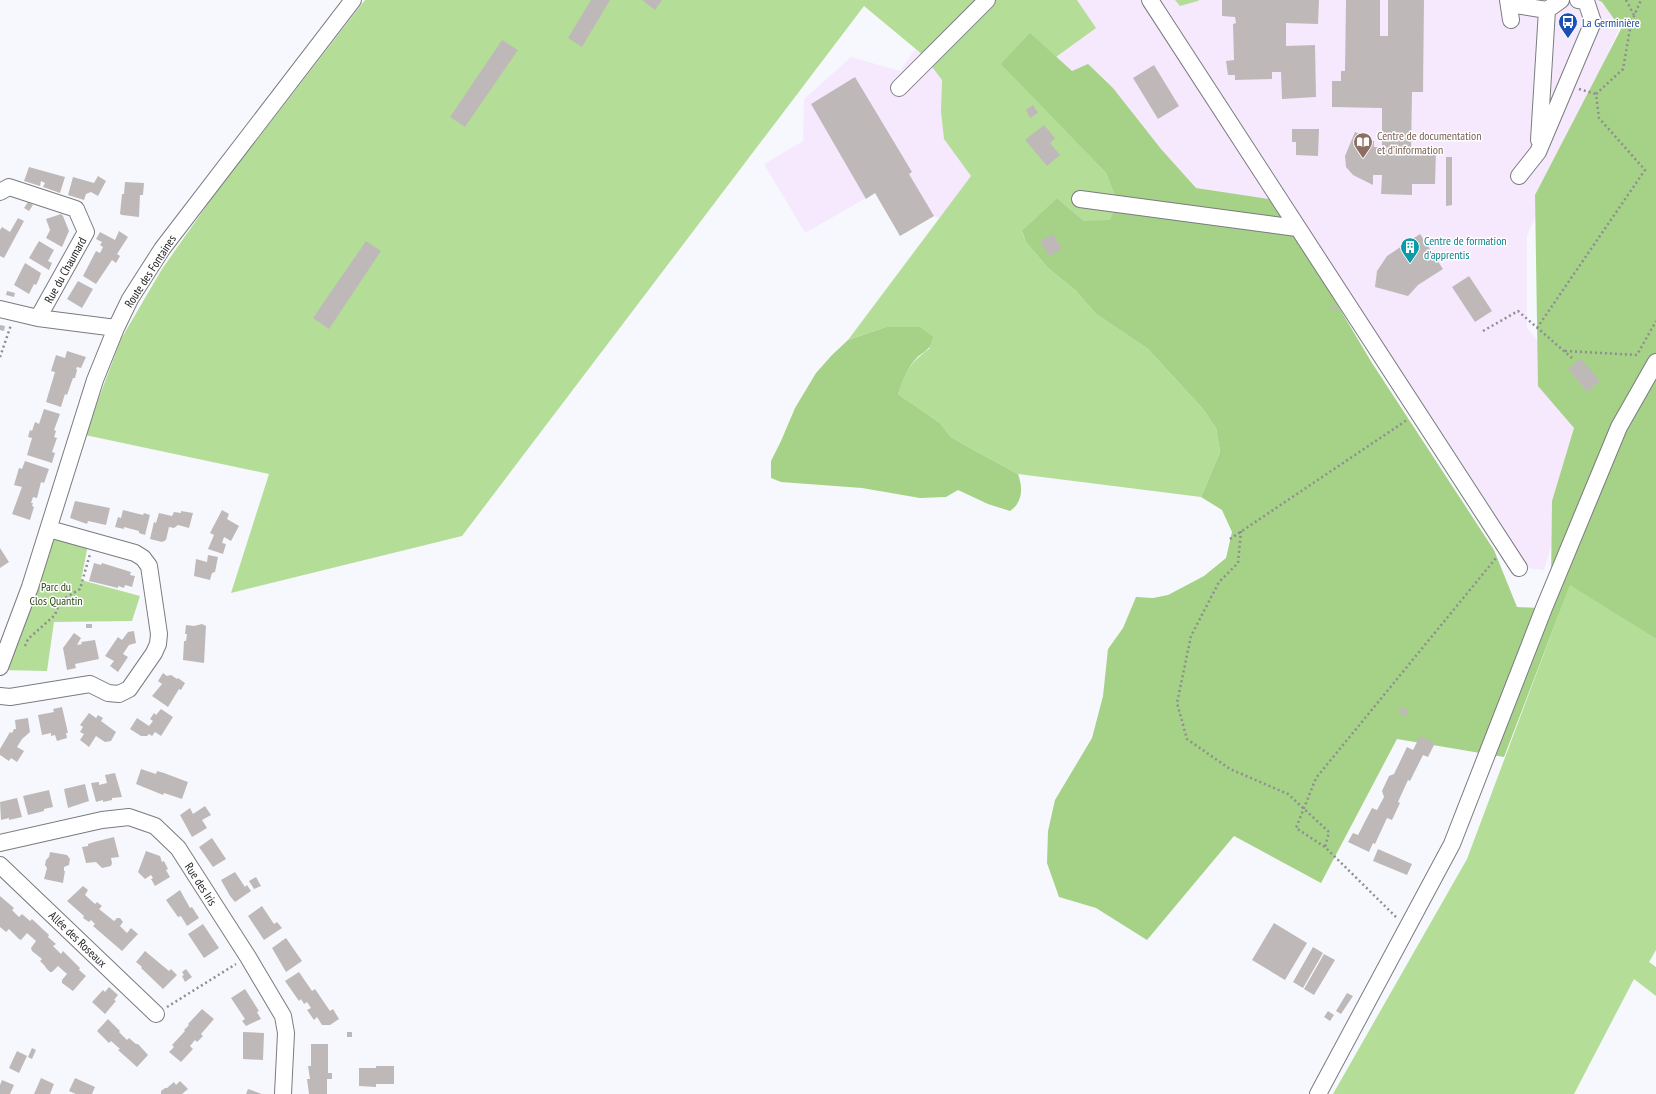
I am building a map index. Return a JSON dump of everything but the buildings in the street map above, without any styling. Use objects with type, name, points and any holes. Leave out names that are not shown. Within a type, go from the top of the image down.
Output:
[{"type":"street","name":"Route des Fontaines","points":[[0,666],[30,587],[95,380],[116,328],[130,299],[162,249],[353,0]]},
{"type":"street","points":[[899,88],[987,0]]},
{"type":"street","points":[[1150,0],[1519,568]]},
{"type":"street","points":[[1538,152],[1547,10],[1560,0]]},
{"type":"street","points":[[1519,176],[1538,152],[1593,22],[1586,1],[1578,0]]},
{"type":"street","points":[[1511,20],[1508,2],[1547,10]]},
{"type":"street","name":"Rue du Chaumard","points":[[0,192],[9,187],[76,208],[86,232],[38,318]]},
{"type":"street","points":[[1080,199],[1297,228]]},
{"type":"street","points":[[0,309],[38,318],[116,328]]},
{"type":"street","points":[[1318,1094],[1452,844],[1544,608],[1619,427],[1656,362]]},
{"type":"street","points":[[0,696],[10,697],[90,684],[108,693],[119,694],[128,689],[158,644],[159,634],[149,566],[143,558],[135,553],[49,529]]},
{"type":"street","name":"Rue des Iris","points":[[0,843],[102,820],[129,817],[155,826],[178,848],[248,957],[283,1016],[286,1033],[284,1094]]},
{"type":"street","name":"Allée des Roseaux","points":[[0,865],[156,1014]]},
{"type":"path","points":[[1626,0],[1634,15]]},
{"type":"path","points":[[1537,328],[1645,170],[1599,118],[1596,94],[1623,69],[1634,15],[1641,0]]},
{"type":"path","points":[[1593,22],[1632,23]]},
{"type":"path","points":[[1483,331],[1518,311],[1572,358]]},
{"type":"path","points":[[0,357],[15,313]]},
{"type":"path","points":[[1565,352],[1637,355],[1656,321]]},
{"type":"path","points":[[1230,539],[1418,413]]},
{"type":"path","points":[[1241,531],[1238,563],[1219,582],[1191,636],[1177,703],[1188,739],[1230,769],[1288,794],[1329,832],[1325,847]]},
{"type":"path","points":[[1407,928],[1325,847],[1296,828],[1316,778],[1505,547]]},
{"type":"path","points":[[25,646],[28,639],[55,615],[60,601],[80,589],[91,550]]},
{"type":"path","points":[[156,1014],[248,957]]},
{"type":"shaded area","points":[[940,0],[1616,0],[1626,13],[1527,236],[1527,328],[1596,412],[1571,480],[1544,570],[1508,566],[1312,242],[1049,257],[934,216],[900,236],[875,193],[805,233],[764,164],[803,141],[804,99],[851,57],[900,71],[945,6]]},
{"type":"green space","points":[[365,0],[1077,0],[1096,28],[1056,57],[1030,34],[1002,64],[1106,173],[1118,203],[1110,221],[1084,221],[1057,198],[1022,232],[1026,242],[1048,268],[1076,291],[1096,314],[1148,349],[1203,409],[1216,428],[1220,452],[1201,497],[1018,474],[951,437],[940,423],[898,394],[903,379],[909,368],[930,348],[886,327],[848,340],[971,176],[944,139],[941,111],[942,80],[923,55],[864,6],[462,536],[231,593],[269,474],[85,435],[121,339],[162,269],[212,198]]},
{"type":"green space","points":[[1175,0],[1199,0],[1180,6]]},
{"type":"green space","points":[[1598,0],[1656,0],[1656,639],[1570,585],[1504,757],[1397,739],[1321,883],[1234,836],[1147,940],[1096,908],[1059,897],[1047,863],[1048,831],[1055,800],[1092,738],[1103,696],[1108,649],[1123,628],[1136,597],[1153,598],[1168,595],[1204,576],[1226,558],[1232,532],[1222,510],[1201,497],[1220,452],[1216,428],[1203,409],[1148,349],[1096,314],[1076,291],[1048,268],[1026,242],[1022,231],[1057,198],[1084,221],[1110,220],[1118,203],[1106,173],[1001,64],[1030,33],[1072,71],[1088,64],[1113,88],[1161,149],[1196,188],[1275,200],[1372,363],[1494,550],[1517,607],[1540,608],[1551,585],[1552,501],[1574,428],[1538,386],[1535,195],[1621,29],[1602,2]]},
{"type":"green space","points":[[886,327],[920,327],[933,337],[929,347],[917,357],[909,368],[898,394],[940,423],[951,437],[1018,474],[1021,484],[1020,499],[1010,511],[988,504],[958,490],[946,497],[920,498],[862,488],[781,482],[771,478],[771,461],[795,408],[816,373],[848,340]]},
{"type":"green space","name":"Parc du Clos Quantin","points":[[49,529],[89,540],[81,580],[140,596],[132,621],[54,622],[47,671],[0,670]]},
{"type":"green space","points":[[1570,584],[1656,639],[1656,950],[1649,962],[1656,967],[1656,996],[1634,979],[1574,1094],[1333,1094],[1467,859]]},
{"type":"place","name":"La Germinière","points":[[1568,39]]},
{"type":"place","name":"Centre de documentation et d’information","points":[[1363,159]]},
{"type":"place","name":"Centre de formation d'apprentis","points":[[1410,264]]}]
